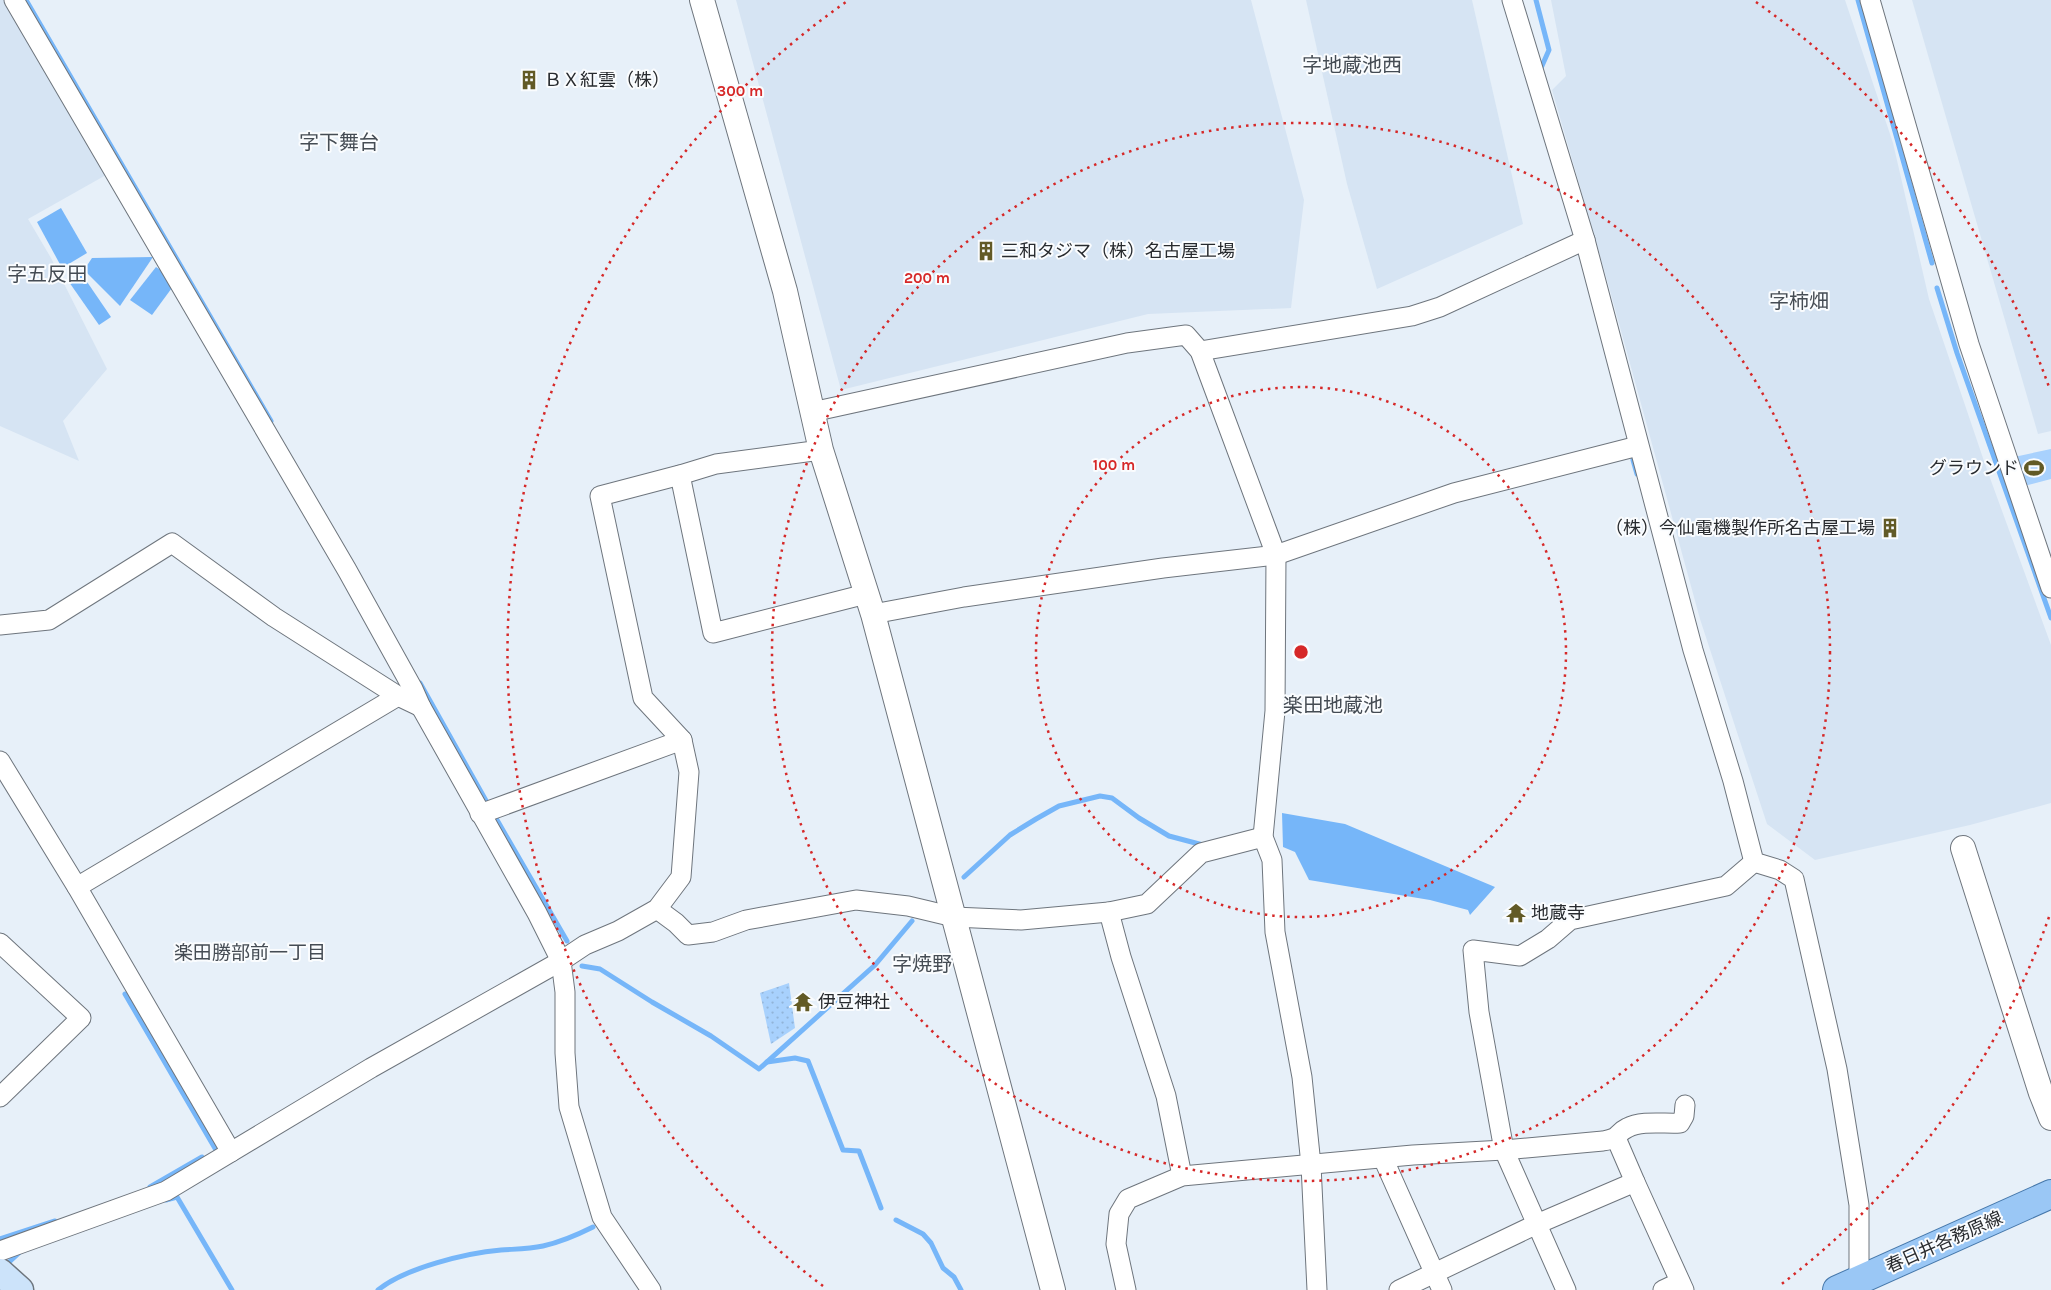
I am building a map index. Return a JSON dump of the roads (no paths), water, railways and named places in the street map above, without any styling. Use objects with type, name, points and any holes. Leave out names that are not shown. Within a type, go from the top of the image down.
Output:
[{"type":"main road","name":"春日井各務原線","points":[[1851,1287],[2051,1194]]},
{"type":"main road","points":[[0,1272],[20,1290]]},
{"type":"street","points":[[14,0],[347,570],[480,814],[537,913],[561,961],[565,992],[565,1054],[569,1107],[602,1217],[652,1290]]},
{"type":"street","points":[[702,0],[785,291],[821,450],[870,604],[1053,1290]]},
{"type":"street","points":[[1512,0],[1585,240],[1693,650],[1733,781],[1754,862]]},
{"type":"street","points":[[1870,0],[1969,344],[2051,588]]},
{"type":"street","points":[[1200,350],[1412,316],[1440,307],[1585,240]]},
{"type":"street","points":[[812,412],[1126,343],[1186,335],[1200,350],[1276,555],[1275,711],[1263,837],[1272,860],[1275,932],[1302,1077],[1311,1164],[1317,1290]]},
{"type":"street","points":[[680,475],[712,633],[870,604],[964,597],[1163,568],[1276,555],[1454,493],[1638,446]]},
{"type":"street","points":[[0,1251],[166,1191],[371,1068],[561,961],[585,945],[618,931],[657,909],[681,877],[690,772],[682,740],[643,698],[600,496],[716,464],[821,450]]},
{"type":"street","points":[[0,625],[48,620],[172,543],[274,617],[398,696],[421,707]]},
{"type":"street","points":[[77,888],[398,696]]},
{"type":"street","points":[[480,814],[682,740]]},
{"type":"street","points":[[0,761],[77,888],[231,1152]]},
{"type":"street","points":[[657,909],[688,935],[713,932],[746,920],[856,900],[908,906],[954,917],[1021,920],[1109,912],[1147,904],[1201,853],[1263,837]]},
{"type":"street","points":[[1963,848],[2041,1093],[2051,1118]]},
{"type":"street","points":[[1566,1290],[1504,1150],[1479,1012],[1473,950],[1520,956],[1548,939],[1570,920],[1726,886],[1754,862]]},
{"type":"street","points":[[1754,862],[1780,870],[1794,878],[1836,1069],[1859,1205],[1851,1287]]},
{"type":"street","points":[[1109,912],[1121,957],[1166,1096],[1182,1176]]},
{"type":"street","points":[[0,943],[81,1018],[0,1097]]},
{"type":"street","points":[[1126,1290],[1116,1244],[1119,1214],[1128,1199],[1182,1176],[1383,1158],[1504,1150],[1616,1138],[1627,1128],[1643,1124],[1680,1123],[1684,1116],[1685,1105]]},
{"type":"street","points":[[1616,1138],[1682,1286],[1663,1290]]},
{"type":"street","points":[[1383,1158],[1438,1282]]},
{"type":"street","points":[[1399,1290],[1438,1282],[1537,1224],[1635,1182]]},
{"type":"waterway","points":[[26,0],[271,421]]},
{"type":"waterway","points":[[1536,0],[1549,50],[1541,68]]},
{"type":"waterway","points":[[1858,0],[1932,263]]},
{"type":"waterway","points":[[1937,288],[1957,353],[2051,618]]},
{"type":"waterway","points":[[1633,460],[1637,474]]},
{"type":"waterway","points":[[420,683],[489,806]]},
{"type":"waterway","points":[[964,877],[1010,835],[1036,819],[1059,806],[1100,796],[1112,798],[1139,818],[1169,836],[1203,845]]},
{"type":"waterway","points":[[493,813],[567,941]]},
{"type":"waterway","points":[[582,966],[600,969],[711,1036],[759,1069],[875,965],[912,921]]},
{"type":"waterway","points":[[125,994],[216,1150]]},
{"type":"waterway","points":[[767,1062],[795,1058],[808,1061],[843,1150],[859,1151],[881,1208]]},
{"type":"waterway","points":[[150,1187],[202,1157]]},
{"type":"waterway","points":[[166,1200],[177,1197],[232,1290]]},
{"type":"waterway","points":[[896,1220],[923,1234],[931,1243],[943,1268],[954,1277],[961,1290]]},
{"type":"waterway","points":[[0,1239],[55,1221]]},
{"type":"waterway","points":[[378,1290],[390,1282],[420,1268],[454,1258],[471,1254],[543,1246],[569,1238],[593,1227]]},
{"type":"waterway","points":[[6,1265],[21,1251]]},
{"type":"place","name":"ＢＸ紅雲（株）","points":[[529,80]]},
{"type":"place","name":"三和タジマ（株）名古屋工場","points":[[986,251]]},
{"type":"place","name":"グラウンド","points":[[2034,468]]},
{"type":"place","name":"（株）今仙電機製作所名古屋工場","points":[[1890,528]]},
{"type":"place","name":"地蔵寺","points":[[1516,913]]},
{"type":"place","name":"伊豆神社","points":[[803,1002]]},
{"type":"district","name":"字地蔵池西","points":[[1352,65]]},
{"type":"district","name":"字下舞台","points":[[339,142]]},
{"type":"district","name":"字五反田","points":[[47,274]]},
{"type":"district","name":"字柿畑","points":[[1799,301]]},
{"type":"district","name":"楽田地蔵池","points":[[1333,705]]},
{"type":"district","name":"楽田勝部前一丁目","points":[[250,953]]},
{"type":"district","name":"字焼野","points":[[922,964]]}]
